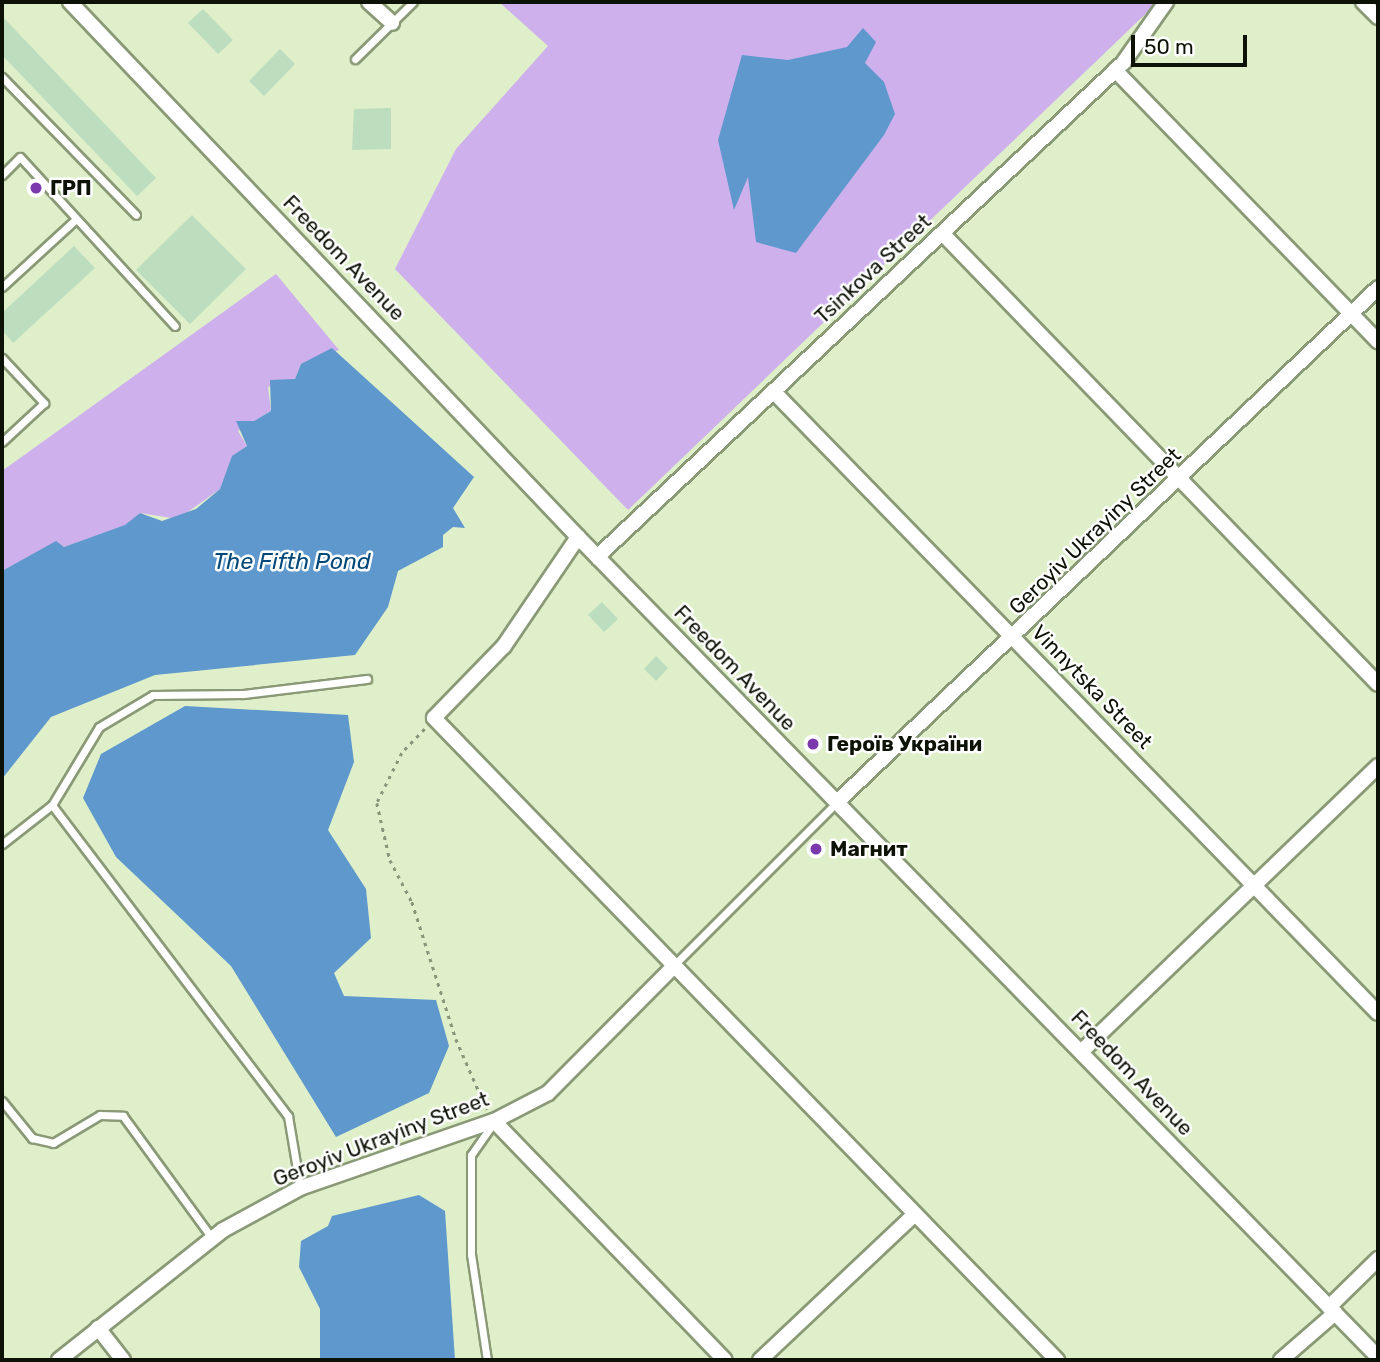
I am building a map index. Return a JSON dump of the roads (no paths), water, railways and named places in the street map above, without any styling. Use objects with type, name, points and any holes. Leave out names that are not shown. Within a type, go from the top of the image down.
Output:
[{"type":"street","name":"Freedom Avenue","points":[[70,2],[578,537],[1378,1357]]},
{"type":"street","points":[[369,2],[391,23]]},
{"type":"street","name":"Tsinkova Street","points":[[597,556],[1115,70],[1166,2]]},
{"type":"street","points":[[1363,2],[1378,17]]},
{"type":"street","points":[[1115,70],[1378,341]]},
{"type":"street","points":[[943,233],[1378,684]]},
{"type":"street","name":"Geroyiv Ukrayiny Street","points":[[837,802],[1014,638],[1378,288]]},
{"type":"street","name":"Vinnytska Street","points":[[774,392],[1378,1013]]},
{"type":"street","points":[[578,537],[503,646],[434,718],[912,1216],[1057,1360]]},
{"type":"street","points":[[1082,1051],[1378,766]]},
{"type":"street","name":"Geroyiv Ukrayiny Street","points":[[59,1360],[212,1238],[300,1188],[494,1121],[548,1093],[672,968]]},
{"type":"street","points":[[494,1121],[725,1360]]},
{"type":"street","points":[[760,1360],[912,1216]]},
{"type":"street","points":[[1282,1360],[1378,1259]]},
{"type":"street","points":[[98,1328],[123,1360]]},
{"type":"lane","points":[[355,59],[414,2]]},
{"type":"lane","points":[[3,80],[136,215]]},
{"type":"lane","points":[[2,175],[20,157],[175,326]]},
{"type":"lane","points":[[2,287],[76,219]]},
{"type":"lane","points":[[2,358],[44,403],[2,442]]},
{"type":"lane","points":[[2,844],[52,805],[99,727],[153,695],[243,694],[367,679]]},
{"type":"lane","points":[[672,968],[837,802]]},
{"type":"lane","points":[[52,805],[288,1116],[300,1188]]},
{"type":"lane","points":[[2,1101],[32,1138],[53,1143],[100,1115],[123,1116],[212,1238]]},
{"type":"lane","points":[[487,1360],[471,1254],[471,1155],[494,1121]]},
{"type":"water","points":[[863,28],[876,42],[865,63],[884,82],[895,114],[884,135],[796,253],[756,242],[748,177],[734,210],[718,140],[742,55],[788,60],[847,47]]},
{"type":"water","name":"The Fifth Pond","points":[[332,348],[474,477],[453,508],[465,528],[453,527],[443,535],[443,547],[398,571],[388,607],[355,655],[155,675],[51,717],[2,779],[2,571],[56,541],[64,547],[125,525],[140,513],[162,521],[196,509],[220,489],[232,456],[247,446],[236,421],[254,421],[271,411],[270,380],[295,379],[301,364]]},
{"type":"water","points":[[185,706],[348,715],[354,762],[328,830],[366,889],[371,938],[334,973],[344,996],[436,1000],[449,1046],[429,1093],[336,1137],[231,966],[116,857],[83,798],[101,754]]},
{"type":"water","points":[[419,1195],[445,1211],[455,1360],[320,1360],[320,1309],[299,1267],[301,1241],[328,1226],[332,1216]]},
{"type":"place","name":"ГРП","points":[[36,188]]},
{"type":"place","name":"Героїв України","points":[[813,744]]},
{"type":"place","name":"Магнит","points":[[816,849]]}]
